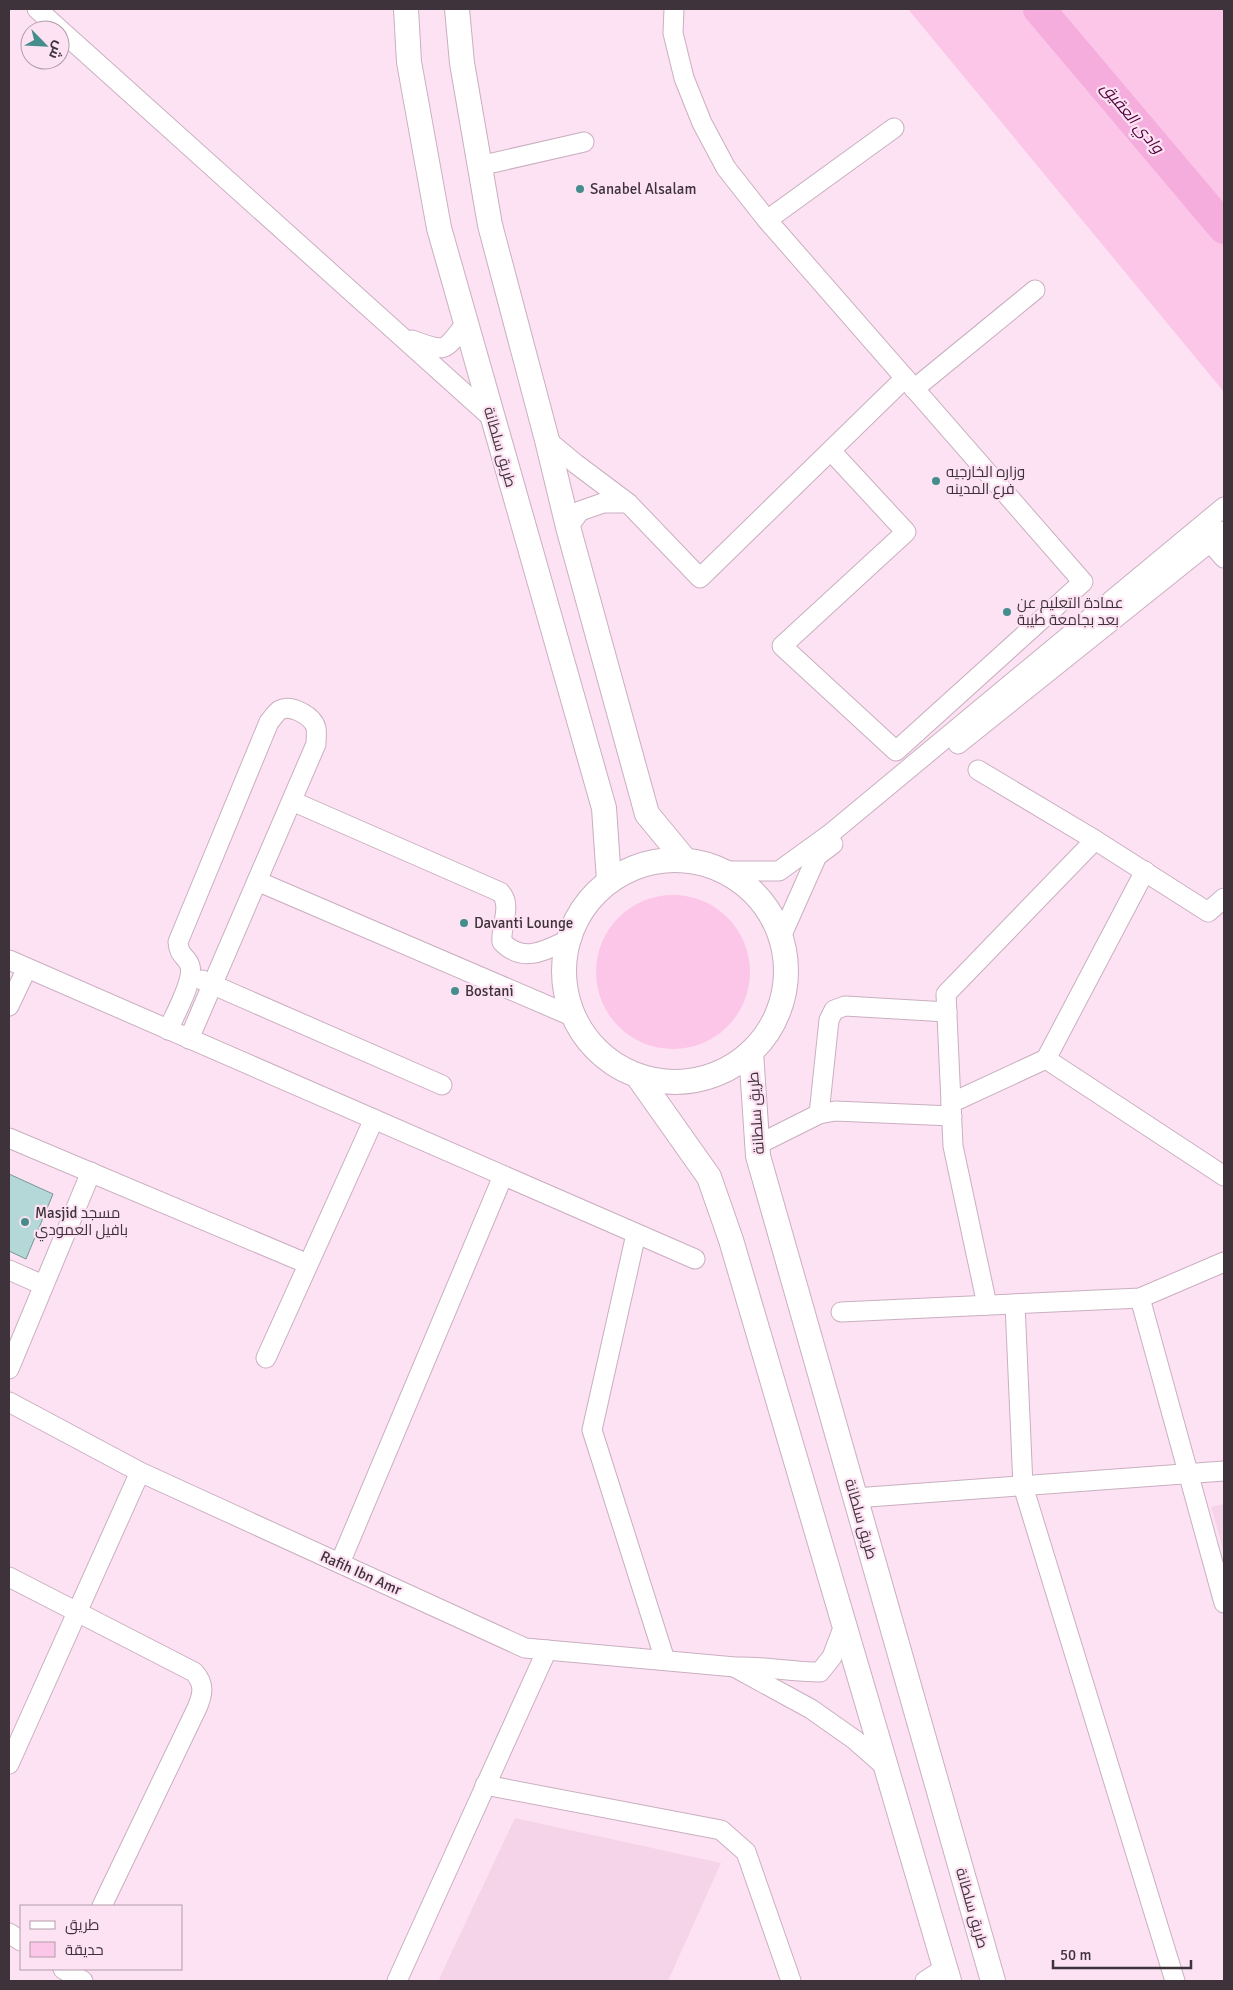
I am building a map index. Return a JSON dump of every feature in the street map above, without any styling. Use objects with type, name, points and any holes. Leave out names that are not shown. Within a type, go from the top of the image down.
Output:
[{"type":"main road","name":"طريق سلطانة","points":[[406,9],[409,62],[439,228],[604,808],[609,881]]},
{"type":"main road","points":[[457,9],[462,63],[490,226],[568,527],[647,814],[685,860]]},
{"type":"main road","points":[[685,860],[726,872],[760,899],[781,937],[786,969],[782,999],[770,1028],[751,1052],[716,1075],[678,1083],[639,1078],[605,1059],[580,1031],[566,999],[563,967],[578,915],[609,881],[647,863],[685,860]]},
{"type":"main road","name":"طريق سلطانة","points":[[751,1052],[757,1145],[761,1165],[993,1981]]},
{"type":"main road","points":[[639,1078],[710,1177],[731,1240],[947,1975]]},
{"type":"street","points":[[37,9],[492,418]]},
{"type":"street","points":[[674,9],[673,33],[684,78],[702,123],[726,168],[767,220],[1083,582],[896,751],[782,646],[906,532],[830,450]]},
{"type":"street","points":[[767,220],[894,128]]},
{"type":"street","points":[[479,166],[584,142]]},
{"type":"street","points":[[547,440],[628,503],[700,578],[830,450],[910,383],[1035,290]]},
{"type":"street","points":[[403,337],[437,349],[449,346],[465,324]]},
{"type":"street","points":[[568,527],[580,511],[603,503],[628,503]]},
{"type":"street","points":[[726,872],[780,871],[830,834],[1224,507]]},
{"type":"street","points":[[781,937],[817,856],[1217,537],[1224,558]]},
{"type":"street","points":[[168,1030],[190,975],[190,966],[179,952],[178,942],[269,722],[279,710],[291,708],[308,717],[316,727],[316,744],[189,1039]]},
{"type":"street","points":[[978,770],[1096,840],[1208,912],[1224,898]]},
{"type":"street","points":[[292,801],[500,892],[505,896],[507,906],[501,933],[502,942],[515,952],[527,955],[548,949],[572,938]]},
{"type":"street","points":[[988,1305],[953,1146],[946,994],[1096,840]]},
{"type":"street","points":[[757,1145],[818,1114],[835,1111],[951,1110],[1046,1059],[1145,872]]},
{"type":"street","points":[[257,882],[574,1017]]},
{"type":"street","points":[[9,960],[695,1259]]},
{"type":"street","points":[[9,1006],[27,968]]},
{"type":"street","points":[[190,975],[442,1085]]},
{"type":"street","points":[[818,1114],[829,1020],[834,1010],[845,1006],[947,1012]]},
{"type":"street","points":[[1046,1059],[1224,1176]]},
{"type":"street","points":[[266,1358],[374,1119]]},
{"type":"street","points":[[9,1138],[308,1264]]},
{"type":"street","points":[[9,1369],[91,1172]]},
{"type":"street","points":[[340,1563],[503,1176]]},
{"type":"street","points":[[636,1234],[592,1430],[665,1660]]},
{"type":"street","points":[[841,1312],[1140,1298],[1224,1262]]},
{"type":"street","points":[[9,1270],[44,1285]]},
{"type":"street","points":[[1140,1298],[1224,1603]]},
{"type":"street","points":[[1016,1304],[1023,1486],[1175,1981]]},
{"type":"street","name":"Rafih Ibn Amr","points":[[9,1402],[140,1472],[525,1648],[735,1667],[756,1666],[800,1672],[820,1672],[832,1657],[844,1623]]},
{"type":"street","points":[[855,1498],[1224,1470]]},
{"type":"street","points":[[9,1764],[140,1472]]},
{"type":"street","points":[[9,1577],[194,1672],[200,1678],[203,1687],[202,1696],[197,1708],[102,1905]]},
{"type":"street","points":[[397,1981],[547,1650]]},
{"type":"street","points":[[735,1667],[811,1710],[855,1740],[888,1769]]},
{"type":"street","points":[[485,1785],[721,1830],[746,1852],[790,1981]]},
{"type":"street","points":[[9,1933],[20,1941]]},
{"type":"street","points":[[925,1981],[947,1975]]},
{"type":"shaded area","points":[[1224,1504],[1224,1553],[1211,1507]]},
{"type":"shaded area","points":[[515,1818],[721,1863],[668,1981],[442,1981],[439,1979]]},
{"type":"green space","points":[[908,9],[1224,9],[1224,392]]},
{"type":"green space","points":[[673,895],[702,901],[716,908],[727,918],[737,929],[744,943],[750,972],[744,1001],[737,1015],[727,1026],[716,1036],[702,1043],[673,1049],[644,1043],[630,1036],[619,1026],[609,1015],[602,1001],[596,972],[602,943],[609,929],[619,918],[630,908],[644,901]]},
{"type":"building","name":"Masjid مسجد بافيل العمودي","points":[[9,1174],[53,1194],[26,1259],[9,1251]]},
{"type":"waterway","name":"وادي العقيق","points":[[1039,9],[1224,228]]},
{"type":"place","name":"Sanabel Alsalam","points":[[580,189]]},
{"type":"place","name":"وزاره الخارجيه فرع المدينه","points":[[936,481]]},
{"type":"place","name":"عمادة التعليم عن بعد بجامعة طيبة","points":[[1007,612]]},
{"type":"place","name":"Davanti Lounge","points":[[464,923]]},
{"type":"place","name":"Bostani","points":[[455,991]]},
{"type":"place","name":"Masjid مسجد بافيل العمودي","points":[[25,1222]]}]
